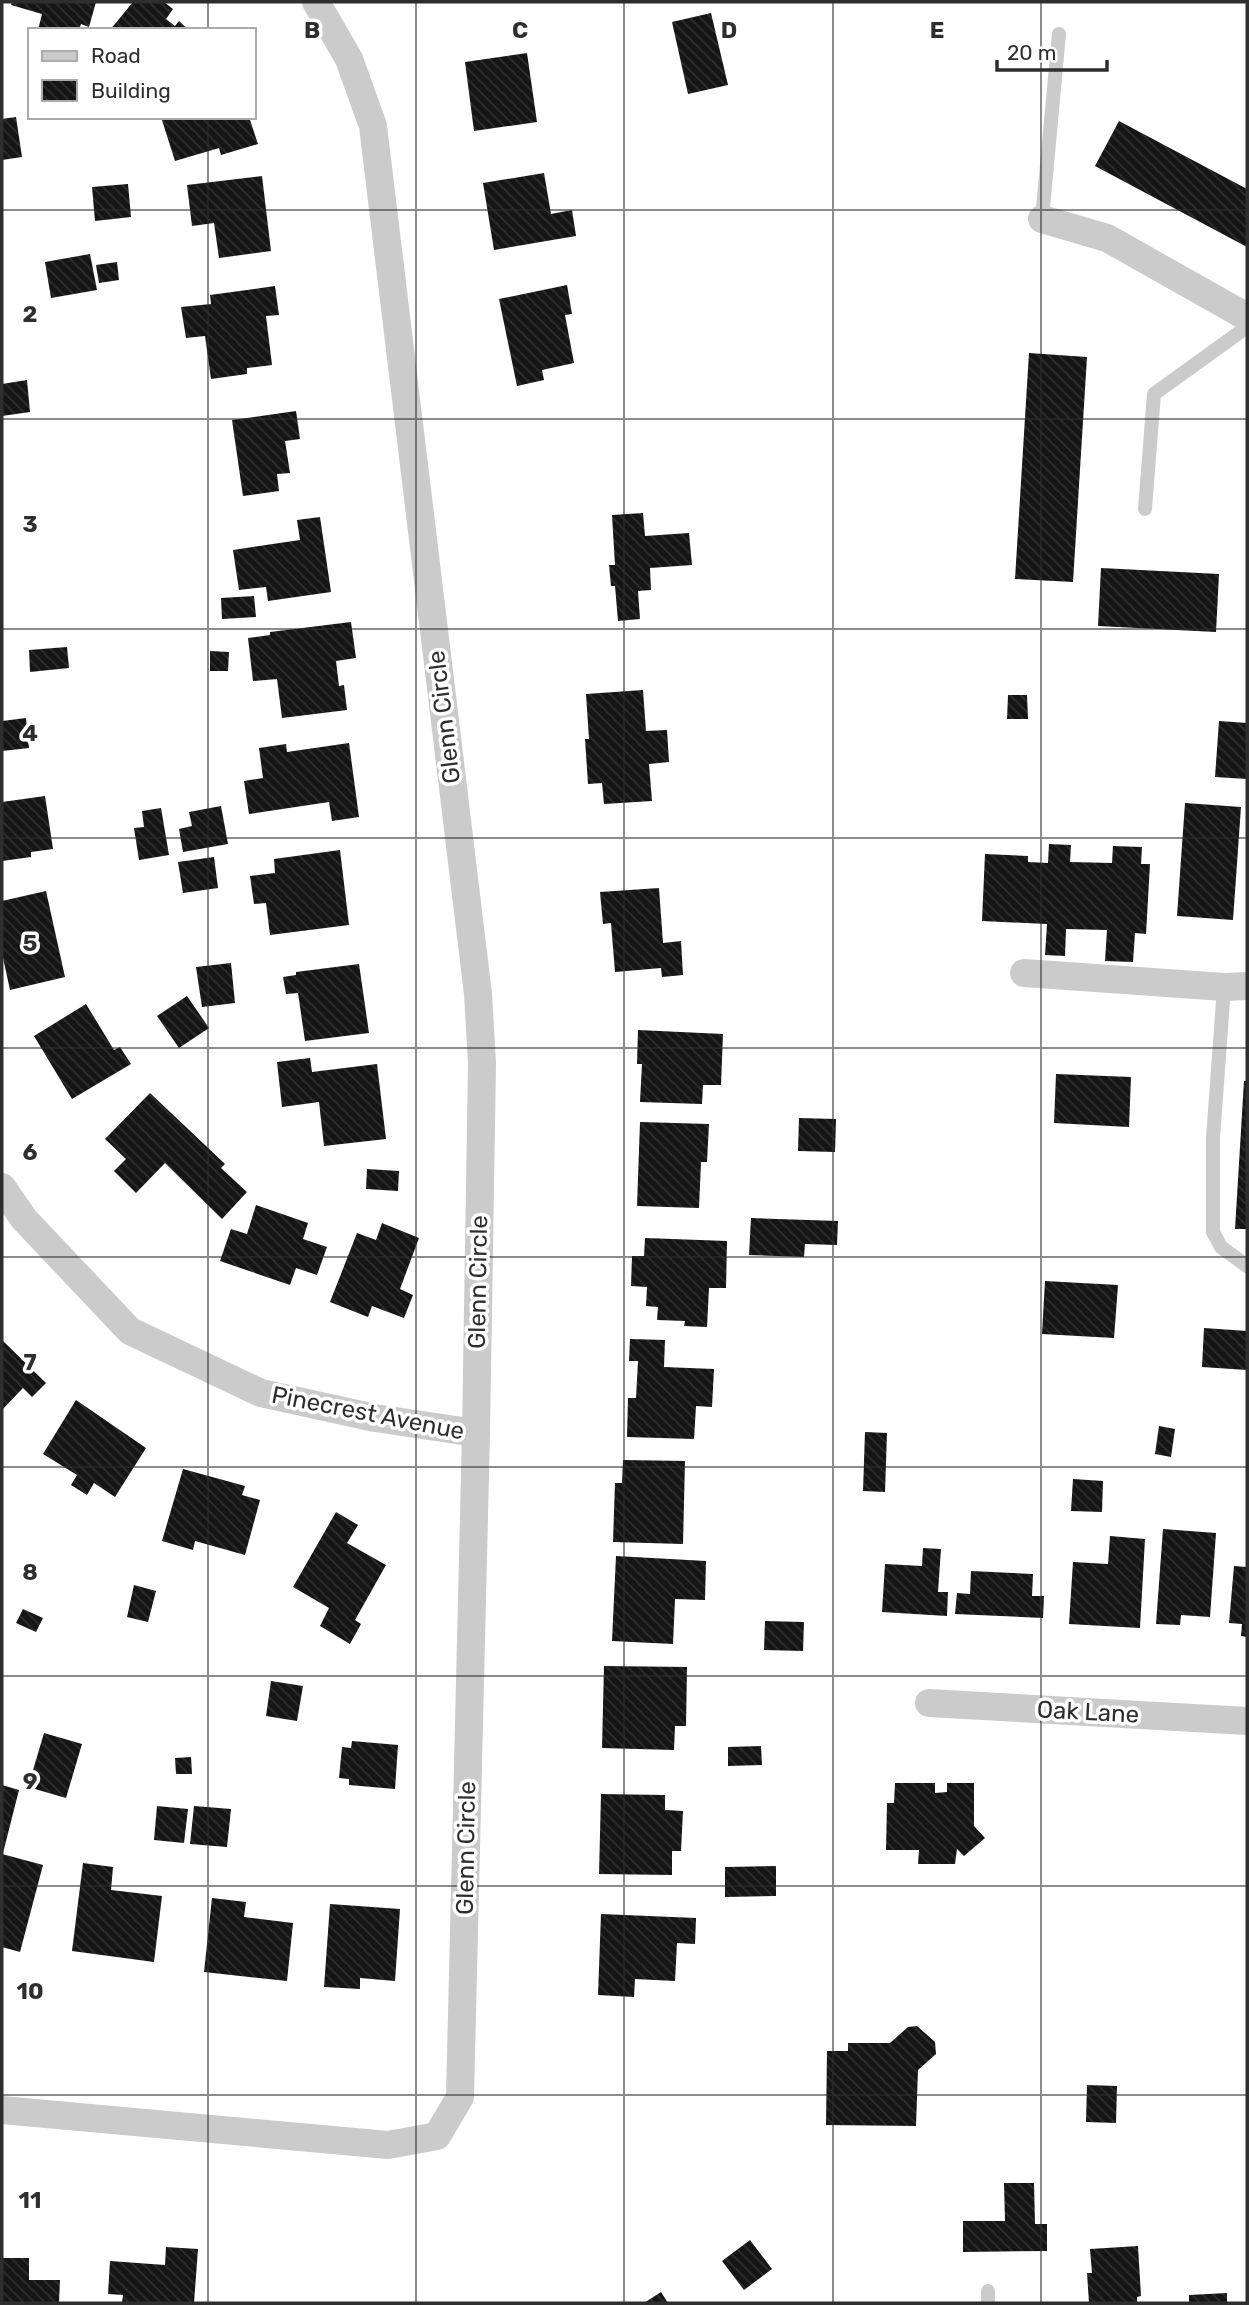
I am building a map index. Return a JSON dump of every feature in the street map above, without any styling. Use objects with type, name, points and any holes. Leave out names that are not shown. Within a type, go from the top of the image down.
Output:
[{"type":"street","name":"Glenn Circle","points":[[2,2110],[388,2145],[437,2136],[460,2097],[476,1433],[482,1063],[478,995],[373,126],[349,59],[316,2]]},
{"type":"street","points":[[1042,219],[1107,238],[1247,317]]},
{"type":"street","points":[[1024,973],[1236,986]]},
{"type":"street","name":"Pinecrest Avenue","points":[[2,1188],[24,1219],[130,1331],[261,1393],[376,1418],[476,1433]]},
{"type":"street","name":"Oak Lane","points":[[929,1703],[1247,1721]]},
{"type":"lane","points":[[1042,219],[1059,34]]},
{"type":"lane","points":[[1145,509],[1154,394],[1247,327]]},
{"type":"lane","points":[[1236,986],[1213,1138],[1213,1233],[1221,1247],[1247,1266]]},
{"type":"building","points":[[12,2],[96,2],[89,27],[81,24],[80,28],[38,28],[42,14],[11,5]]},
{"type":"building","points":[[133,2],[164,2],[173,9],[166,19],[175,26],[179,21],[187,28],[112,28]]},
{"type":"building","points":[[711,13],[728,85],[688,94],[672,22]]},
{"type":"building","points":[[527,53],[537,122],[474,131],[465,62]]},
{"type":"building","points":[[16,117],[22,157],[2,160],[2,119]]},
{"type":"building","points":[[162,119],[250,119],[258,144],[221,155],[219,148],[175,161]]},
{"type":"building","points":[[1119,121],[1247,189],[1247,247],[1095,166]]},
{"type":"building","points":[[544,173],[551,214],[572,210],[576,236],[494,250],[483,183]]},
{"type":"building","points":[[262,176],[271,251],[219,258],[214,223],[192,226],[187,185]]},
{"type":"building","points":[[128,184],[131,217],[95,221],[92,187]]},
{"type":"building","points":[[90,254],[97,290],[51,298],[45,262]]},
{"type":"building","points":[[117,262],[119,280],[99,283],[96,265]]},
{"type":"building","points":[[567,285],[572,314],[565,315],[574,363],[542,370],[544,380],[517,386],[499,299]]},
{"type":"building","points":[[275,286],[279,315],[266,316],[272,365],[247,368],[247,374],[211,379],[205,336],[186,338],[181,307],[211,304],[210,295]]},
{"type":"building","points":[[1029,353],[1087,357],[1073,582],[1015,579]]},
{"type":"building","points":[[27,380],[30,412],[2,416],[2,384]]},
{"type":"building","points":[[296,411],[300,439],[285,441],[290,473],[277,474],[279,491],[243,496],[232,420]]},
{"type":"building","points":[[643,513],[645,536],[689,533],[692,565],[650,568],[651,590],[638,591],[640,619],[618,621],[615,586],[611,586],[609,565],[615,565],[612,515]]},
{"type":"building","points":[[320,517],[331,592],[268,601],[266,587],[239,590],[233,550],[300,540],[297,520]]},
{"type":"building","points":[[1101,568],[1219,574],[1216,632],[1098,626]]},
{"type":"building","points":[[254,596],[256,617],[222,619],[221,598]]},
{"type":"building","points":[[351,622],[356,658],[336,661],[339,686],[344,685],[347,710],[282,718],[277,679],[253,681],[248,638],[270,635],[270,632]]},
{"type":"building","points":[[67,647],[69,668],[30,672],[29,650]]},
{"type":"building","points":[[210,651],[229,652],[228,671],[210,671]]},
{"type":"building","points":[[643,690],[646,731],[667,730],[669,762],[649,764],[652,801],[604,804],[602,783],[588,784],[586,694]]},
{"type":"building","points":[[1008,695],[1027,695],[1028,719],[1007,719]]},
{"type":"building","points":[[26,718],[29,748],[2,751],[2,721]]},
{"type":"building","points":[[1219,721],[1247,723],[1247,779],[1215,777]]},
{"type":"building","points":[[349,743],[359,817],[332,821],[329,802],[249,814],[244,781],[263,778],[259,748],[286,744],[287,752]]},
{"type":"building","points":[[45,796],[53,849],[31,852],[31,857],[2,861],[2,802]]},
{"type":"building","points":[[1185,803],[1241,807],[1233,920],[1177,916]]},
{"type":"building","points":[[221,806],[228,844],[183,852],[179,829],[192,826],[189,812]]},
{"type":"building","points":[[161,808],[169,855],[139,860],[134,828],[144,827],[142,811]]},
{"type":"building","points":[[1049,844],[1071,845],[1070,862],[1112,863],[1113,846],[1142,847],[1141,864],[1150,864],[1146,934],[1135,933],[1133,962],[1105,961],[1107,930],[1066,929],[1065,956],[1045,955],[1047,924],[982,921],[985,854],[1028,856],[1028,862],[1048,863]]},
{"type":"building","points":[[340,850],[349,925],[270,935],[266,903],[254,904],[250,876],[275,873],[274,859]]},
{"type":"building","points":[[214,857],[218,888],[183,893],[178,862]]},
{"type":"building","points":[[659,888],[663,943],[681,941],[683,975],[662,977],[661,968],[615,972],[611,923],[603,924],[600,892]]},
{"type":"building","points":[[46,891],[65,977],[10,990],[2,953],[2,901]]},
{"type":"building","points":[[231,963],[235,1003],[202,1007],[196,967]]},
{"type":"building","points":[[359,964],[369,1033],[305,1041],[298,993],[286,994],[283,977],[296,975],[296,972]]},
{"type":"building","points":[[187,996],[209,1028],[179,1048],[157,1016]]},
{"type":"building","points":[[86,1004],[114,1050],[120,1047],[131,1064],[72,1099],[34,1036]]},
{"type":"building","points":[[638,1030],[723,1034],[721,1085],[703,1085],[702,1104],[640,1102],[642,1064],[637,1064]]},
{"type":"building","points":[[310,1058],[312,1072],[377,1064],[386,1139],[324,1146],[319,1102],[282,1107],[277,1062]]},
{"type":"building","points":[[1056,1074],[1131,1077],[1129,1127],[1054,1123]]},
{"type":"building","points":[[1244,1081],[1247,1081],[1247,1229],[1235,1229]]},
{"type":"building","points":[[150,1093],[225,1164],[221,1168],[247,1192],[222,1219],[165,1163],[136,1193],[114,1171],[126,1159],[105,1139]]},
{"type":"building","points":[[799,1118],[836,1119],[835,1152],[798,1151]]},
{"type":"building","points":[[640,1122],[709,1124],[707,1162],[701,1162],[699,1208],[637,1206]]},
{"type":"building","points":[[367,1169],[399,1171],[398,1191],[366,1189]]},
{"type":"building","points":[[256,1205],[308,1223],[303,1239],[327,1247],[317,1275],[296,1268],[290,1285],[220,1261],[231,1229],[247,1234]]},
{"type":"building","points":[[751,1218],[838,1221],[837,1245],[805,1244],[804,1257],[749,1255]]},
{"type":"building","points":[[382,1223],[419,1238],[400,1289],[413,1295],[404,1318],[372,1306],[368,1317],[330,1302],[357,1233],[376,1240]]},
{"type":"building","points":[[645,1238],[727,1241],[726,1288],[709,1288],[707,1327],[684,1326],[685,1321],[657,1320],[658,1307],[646,1306],[647,1287],[631,1286],[632,1256],[644,1256]]},
{"type":"building","points":[[1045,1281],[1118,1285],[1114,1338],[1042,1334]]},
{"type":"building","points":[[1204,1328],[1247,1331],[1247,1370],[1202,1367]]},
{"type":"building","points":[[630,1339],[665,1340],[664,1367],[714,1369],[712,1407],[696,1406],[694,1439],[627,1437],[628,1398],[636,1398],[638,1361],[629,1361]]},
{"type":"building","points":[[2,1340],[46,1383],[32,1397],[23,1388],[2,1410]]},
{"type":"building","points":[[76,1400],[146,1448],[115,1497],[94,1483],[87,1495],[71,1485],[77,1475],[43,1454]]},
{"type":"building","points":[[1159,1426],[1175,1429],[1171,1457],[1155,1454]]},
{"type":"building","points":[[865,1432],[887,1433],[885,1492],[863,1491]]},
{"type":"building","points":[[623,1460],[685,1461],[683,1544],[613,1542],[615,1483],[622,1483]]},
{"type":"building","points":[[183,1469],[245,1486],[242,1495],[260,1500],[245,1555],[195,1541],[193,1550],[162,1541]]},
{"type":"building","points":[[1073,1479],[1103,1481],[1102,1512],[1071,1511]]},
{"type":"building","points":[[336,1512],[358,1525],[347,1543],[386,1565],[355,1620],[361,1624],[350,1644],[320,1626],[329,1608],[293,1587]]},
{"type":"building","points":[[1163,1529],[1216,1533],[1210,1617],[1181,1615],[1180,1625],[1156,1624]]},
{"type":"building","points":[[1110,1536],[1145,1539],[1140,1628],[1069,1624],[1073,1562],[1108,1564]]},
{"type":"building","points":[[923,1548],[941,1549],[938,1592],[948,1592],[947,1616],[882,1612],[885,1564],[922,1566]]},
{"type":"building","points":[[616,1556],[706,1561],[705,1600],[675,1599],[673,1644],[612,1641]]},
{"type":"building","points":[[1234,1566],[1247,1567],[1247,1637],[1241,1636],[1242,1624],[1229,1623]]},
{"type":"building","points":[[971,1571],[1033,1574],[1032,1596],[1044,1596],[1043,1618],[955,1614],[957,1593],[970,1594]]},
{"type":"building","points":[[134,1585],[156,1591],[148,1622],[127,1617]]},
{"type":"building","points":[[23,1609],[43,1618],[36,1632],[16,1623]]},
{"type":"building","points":[[765,1621],[804,1622],[803,1651],[764,1650]]},
{"type":"building","points":[[604,1666],[687,1667],[686,1726],[675,1726],[674,1750],[602,1748]]},
{"type":"building","points":[[271,1681],[303,1686],[297,1721],[266,1716]]},
{"type":"building","points":[[44,1733],[82,1744],[66,1798],[28,1787]]},
{"type":"building","points":[[352,1741],[398,1745],[395,1789],[349,1785],[349,1779],[339,1778],[342,1747],[351,1748]]},
{"type":"building","points":[[761,1746],[762,1765],[728,1766],[728,1747]]},
{"type":"building","points":[[191,1757],[192,1774],[176,1774],[175,1758]]},
{"type":"building","points":[[895,1783],[935,1783],[935,1793],[947,1792],[947,1783],[974,1783],[974,1826],[985,1838],[964,1856],[957,1849],[955,1864],[918,1864],[919,1850],[886,1850],[887,1803],[894,1803]]},
{"type":"building","points":[[2,1785],[19,1790],[3,1853],[2,1853]]},
{"type":"building","points":[[601,1794],[665,1795],[665,1810],[683,1811],[681,1851],[672,1851],[672,1875],[599,1874]]},
{"type":"building","points":[[157,1806],[188,1809],[184,1843],[154,1840]]},
{"type":"building","points":[[194,1806],[231,1809],[227,1847],[190,1844]]},
{"type":"building","points":[[2,1854],[43,1865],[20,1952],[2,1947]]},
{"type":"building","points":[[83,1863],[113,1867],[111,1890],[162,1896],[154,1962],[72,1951]]},
{"type":"building","points":[[776,1866],[776,1896],[725,1897],[725,1867]]},
{"type":"building","points":[[212,1898],[246,1902],[244,1917],[293,1923],[287,1981],[204,1972]]},
{"type":"building","points":[[330,1904],[400,1909],[395,1981],[360,1978],[360,1989],[324,1987]]},
{"type":"building","points":[[601,1914],[696,1918],[695,1944],[677,1943],[675,1981],[635,1979],[634,1997],[598,1995]]},
{"type":"building","points":[[917,2026],[935,2042],[936,2054],[918,2070],[916,2126],[826,2125],[827,2051],[848,2051],[848,2043],[890,2043],[908,2027]]},
{"type":"building","points":[[1087,2085],[1117,2086],[1116,2123],[1086,2122]]},
{"type":"building","points":[[1004,2183],[1034,2183],[1035,2224],[1047,2224],[1047,2251],[963,2252],[963,2221],[1005,2221]]},
{"type":"building","points":[[750,2240],[772,2269],[744,2290],[722,2261]]},
{"type":"building","points":[[1138,2246],[1141,2296],[1137,2297],[1137,2303],[1089,2303],[1087,2273],[1092,2273],[1090,2249]]},
{"type":"building","points":[[166,2247],[198,2249],[194,2303],[122,2303],[123,2295],[108,2294],[110,2261],[165,2265]]},
{"type":"building","points":[[2,2258],[29,2258],[29,2280],[60,2280],[59,2303],[2,2303]]},
{"type":"building","points":[[661,2292],[668,2303],[644,2303]]},
{"type":"building","points":[[1227,2293],[1227,2303],[1189,2303],[1189,2295]]}]
